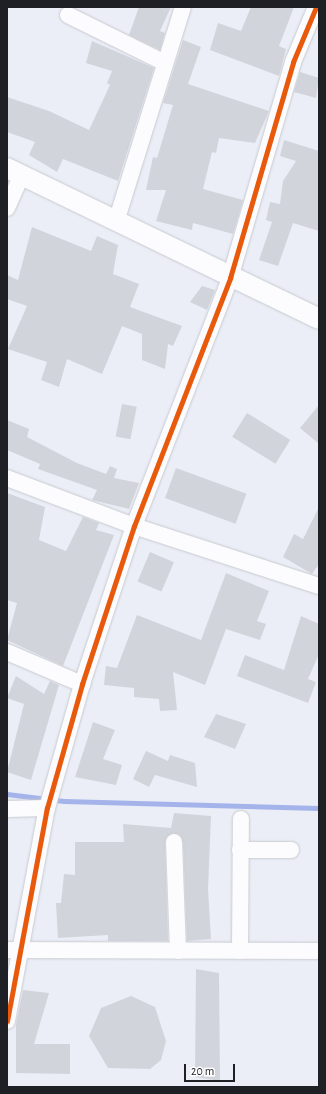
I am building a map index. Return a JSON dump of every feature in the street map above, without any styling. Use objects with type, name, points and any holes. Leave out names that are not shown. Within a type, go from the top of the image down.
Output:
[{"type":"street","points":[[116,222],[183,7]]},
{"type":"street","points":[[7,1020],[14,951],[47,808],[82,684],[134,526],[230,278],[293,62],[316,7]]},
{"type":"street","points":[[68,15],[165,63]]},
{"type":"street","points":[[7,208],[14,172],[319,320]]},
{"type":"street","points":[[7,478],[134,526],[319,586]]},
{"type":"street","points":[[7,652],[82,684]]},
{"type":"street","points":[[7,809],[47,808]]},
{"type":"street","points":[[240,951],[241,819]]},
{"type":"street","points":[[174,842],[178,951]]},
{"type":"street","points":[[240,850],[291,850]]},
{"type":"street","points":[[14,951],[319,951]]},
{"type":"building","points":[[139,7],[171,7],[160,31],[165,33],[160,50],[129,35]]},
{"type":"building","points":[[251,7],[294,7],[279,46],[286,49],[279,76],[210,50],[218,23],[241,31]]},
{"type":"building","points":[[183,40],[201,47],[188,84],[269,111],[255,143],[219,138],[216,153],[212,152],[203,189],[243,200],[233,234],[193,223],[192,230],[156,221],[166,190],[146,190],[153,157],[157,158],[173,105],[163,103]]},
{"type":"building","points":[[92,41],[154,68],[118,181],[63,159],[57,172],[29,155],[35,142],[7,132],[7,97],[49,111],[89,130],[110,85],[107,83],[112,71],[86,63]]},
{"type":"building","points":[[300,72],[319,78],[316,98],[294,92]]},
{"type":"building","points":[[284,140],[319,151],[319,231],[293,223],[278,266],[259,260],[272,222],[266,220],[270,202],[280,204],[283,181],[296,161],[280,156]]},
{"type":"building","points":[[32,227],[91,251],[97,236],[118,245],[113,274],[139,284],[130,307],[182,326],[173,346],[168,344],[165,369],[142,360],[142,334],[122,326],[102,374],[67,359],[59,387],[41,380],[47,362],[8,349],[27,306],[7,299],[7,275],[18,280]]},
{"type":"building","points":[[202,286],[215,290],[207,310],[190,302]]},
{"type":"building","points":[[122,404],[137,407],[130,439],[116,436]]},
{"type":"building","points":[[319,405],[319,444],[300,428]]},
{"type":"building","points":[[247,413],[290,440],[275,464],[232,437]]},
{"type":"building","points":[[7,420],[29,429],[27,437],[77,463],[106,474],[110,466],[117,469],[114,478],[139,483],[129,509],[92,500],[97,490],[38,469],[40,464],[7,450]]},
{"type":"building","points":[[176,468],[246,494],[236,524],[165,498]]},
{"type":"building","points":[[7,493],[45,507],[39,540],[66,551],[83,517],[99,523],[96,530],[114,535],[63,666],[7,640],[17,603],[7,600]]},
{"type":"building","points":[[319,507],[319,564],[312,574],[283,557],[294,534],[303,539]]},
{"type":"building","points":[[150,552],[174,562],[161,592],[137,581]]},
{"type":"building","points":[[226,573],[269,591],[257,621],[266,624],[260,640],[226,629],[205,685],[173,672],[177,710],[160,711],[159,699],[134,697],[134,688],[104,685],[106,666],[117,668],[137,615],[201,640]]},
{"type":"building","points":[[301,616],[319,624],[319,654],[308,679],[316,682],[308,703],[237,676],[245,655],[284,670]]},
{"type":"building","points":[[16,676],[44,694],[50,681],[59,685],[31,780],[7,772],[24,704],[7,698]]},
{"type":"building","points":[[216,714],[246,724],[235,749],[204,737]]},
{"type":"building","points":[[93,722],[115,730],[103,759],[122,765],[116,785],[75,777]]},
{"type":"building","points":[[146,751],[168,761],[170,755],[195,763],[197,787],[155,775],[149,787],[133,779]]},
{"type":"building","points":[[174,813],[211,816],[208,889],[211,939],[187,941],[183,842],[174,833],[165,842],[168,941],[108,941],[108,935],[58,938],[56,903],[61,903],[64,874],[75,875],[75,842],[124,842],[123,824],[171,828]]},
{"type":"building","points":[[196,969],[219,973],[220,1081],[195,1077]]},
{"type":"building","points":[[23,990],[49,993],[34,1044],[70,1044],[70,1074],[16,1073],[16,1025]]},
{"type":"building","points":[[131,996],[155,1007],[166,1041],[161,1060],[150,1069],[108,1068],[89,1036],[101,1008]]},
{"type":"waterway","points":[[7,794],[64,801],[319,808]]},
{"type":"cycle path","points":[[7,1021],[47,808],[82,684],[134,526],[230,278],[293,62],[316,7]]}]
